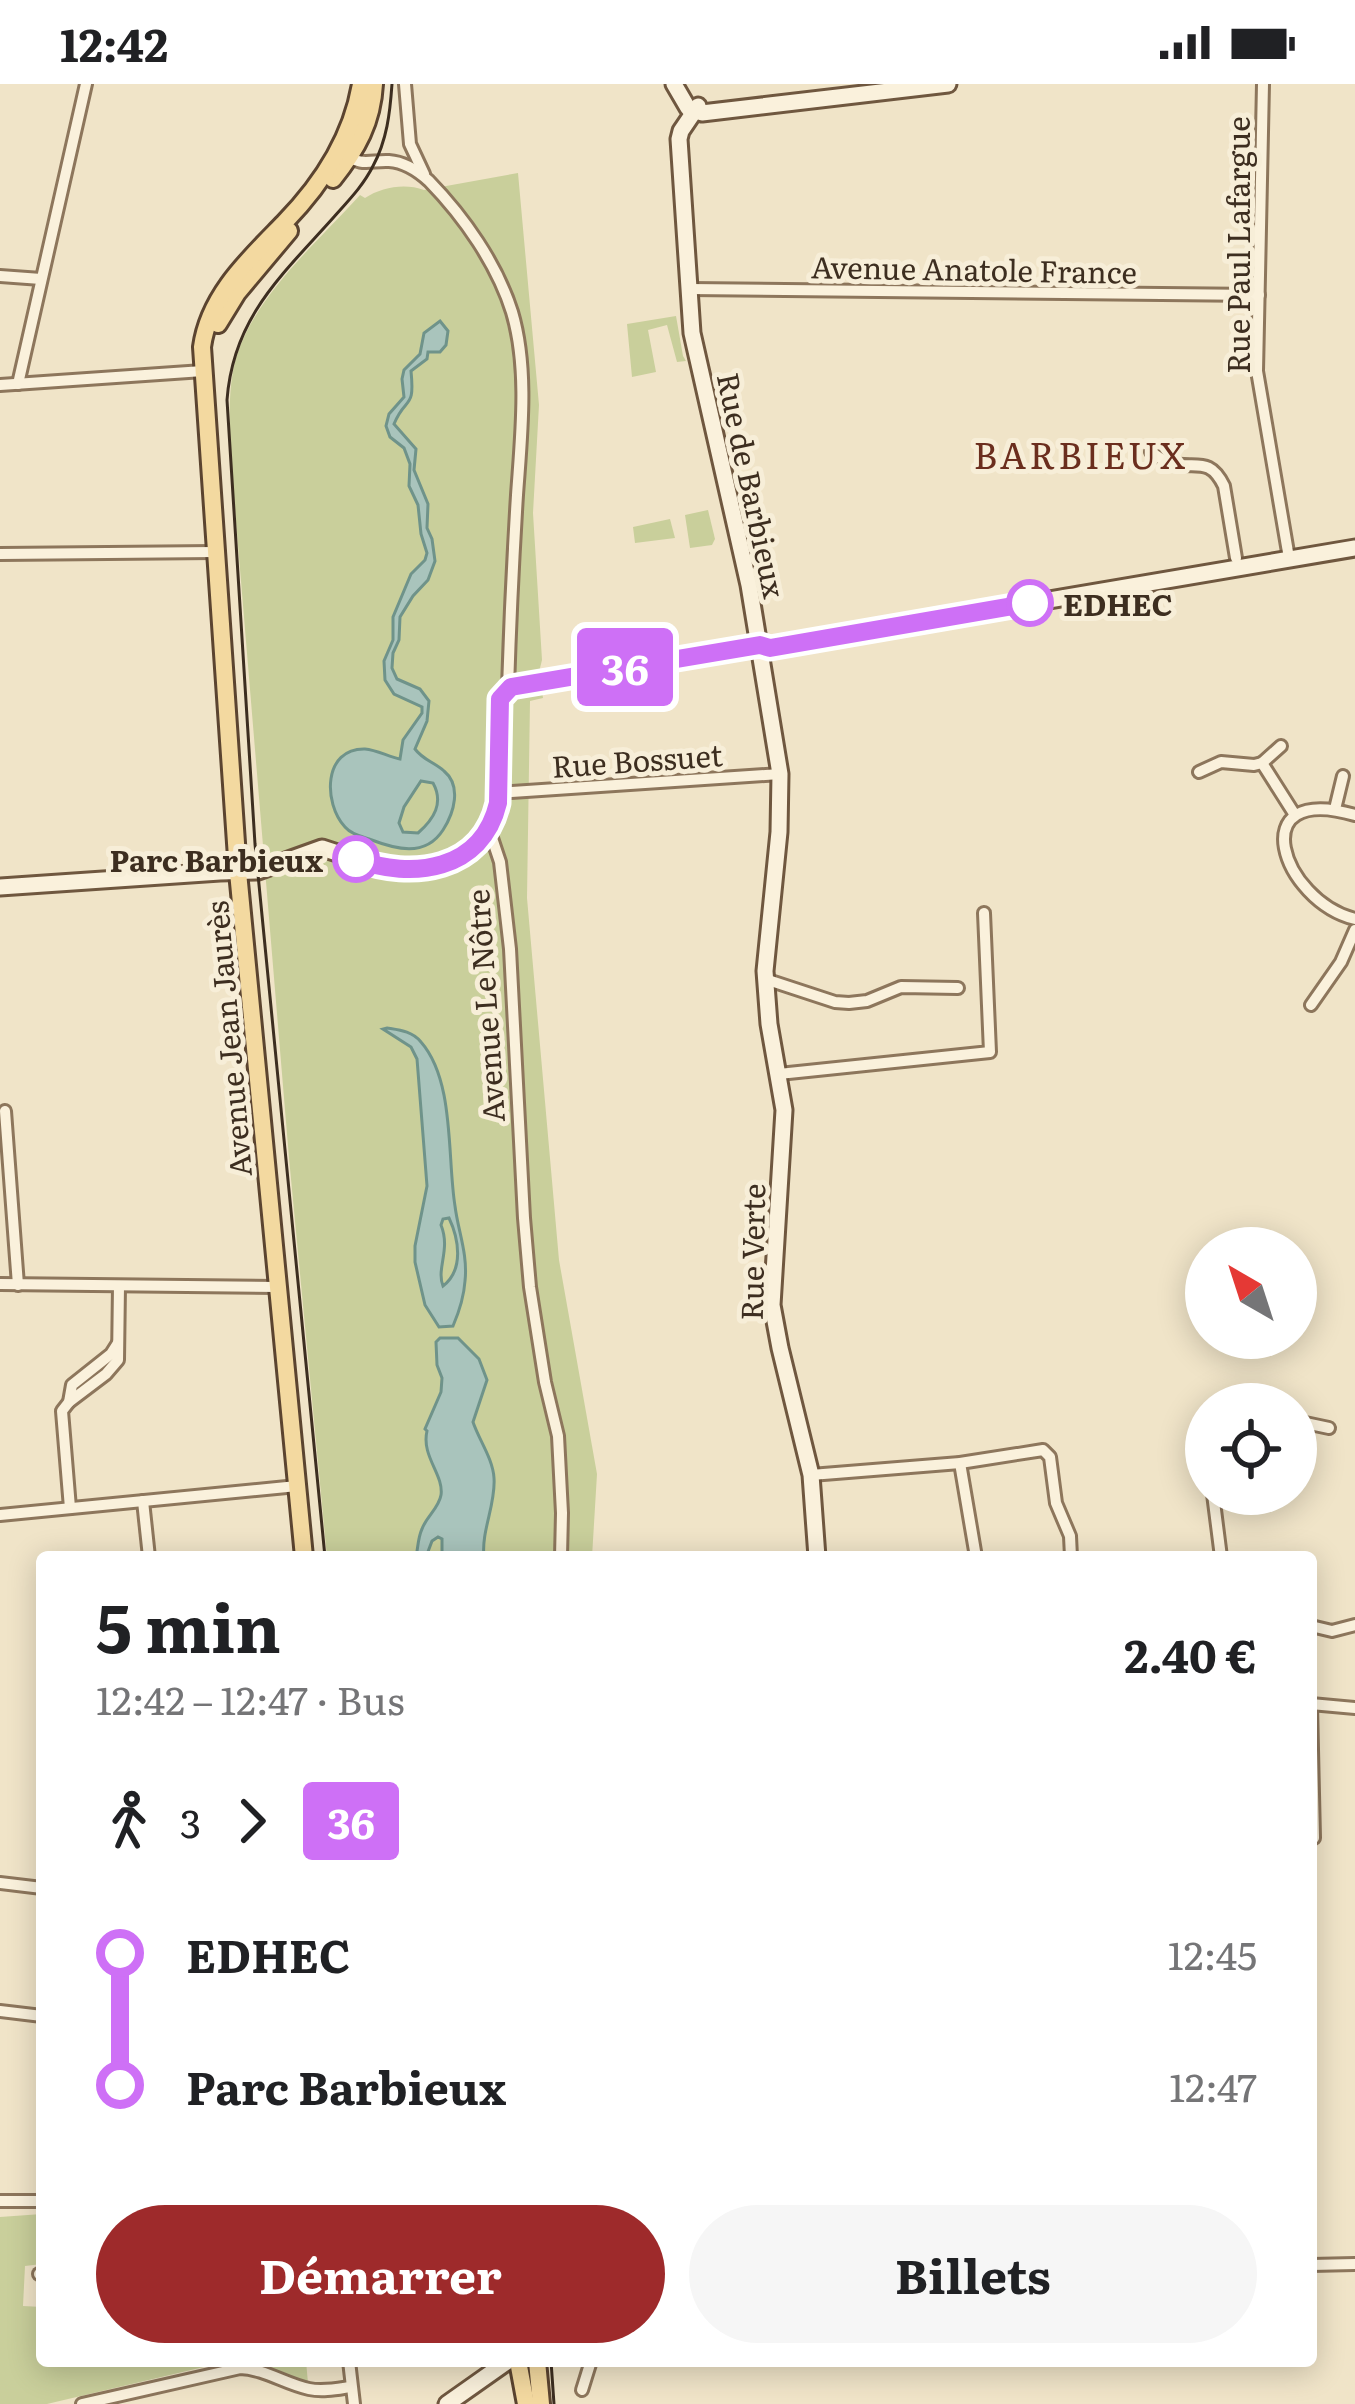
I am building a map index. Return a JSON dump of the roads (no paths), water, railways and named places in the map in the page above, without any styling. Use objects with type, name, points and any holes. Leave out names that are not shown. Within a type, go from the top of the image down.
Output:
[{"type":"main road","points":[[345,154],[362,84]]},
{"type":"main road","points":[[345,154],[361,139],[371,114],[374,84]]},
{"type":"main road","points":[[674,84],[692,106],[708,113],[949,84]]},
{"type":"main road","points":[[692,106],[887,84]]},
{"type":"main road","name":"Rue de Barbieux","points":[[692,106],[679,139],[692,333],[760,645],[780,774],[779,832],[766,945]]},
{"type":"main road","name":"Avenue Jean Jaurès","points":[[303,1551],[238,872],[203,338],[217,301],[345,154]]},
{"type":"main road","points":[[508,688],[760,645],[770,648],[1355,537]]},
{"type":"main road","points":[[760,645],[784,635],[1236,557],[1355,548]]},
{"type":"main road","name":"Avenue Le Nôtre","points":[[489,829],[498,794],[500,699],[508,688]]},
{"type":"main road","points":[[0,887],[264,871],[322,848],[383,868],[427,868],[461,856],[489,829]]},
{"type":"main road","name":"Rue Verte","points":[[766,945],[769,1024],[783,1120],[772,1305],[811,1475],[817,1551]]},
{"type":"main road","points":[[447,2404],[499,2367]]},
{"type":"main road","points":[[519,2367],[526,2404]]},
{"type":"main road","points":[[538,2367],[541,2404]]},
{"type":"street","points":[[18,384],[86,84]]},
{"type":"street","points":[[405,84],[410,144],[425,177]]},
{"type":"street","name":"Rue Paul Lafargue","points":[[1262,84],[1258,378],[1288,553]]},
{"type":"street","points":[[345,154],[360,163],[393,161],[425,177]]},
{"type":"street","name":"Avenue Le Nôtre","points":[[425,177],[460,217],[494,271],[517,335],[520,432],[508,688]]},
{"type":"street","points":[[0,276],[41,279]]},
{"type":"street","name":"Avenue Anatole France","points":[[688,289],[1259,295]]},
{"type":"street","points":[[0,385],[203,371]]},
{"type":"street","points":[[1151,452],[1166,462],[1203,464],[1220,476],[1236,557]]},
{"type":"street","points":[[0,554],[215,552]]},
{"type":"street","points":[[1199,772],[1222,762],[1262,763],[1281,746]]},
{"type":"street","points":[[1262,763],[1295,815]]},
{"type":"street","name":"Rue Bossuet","points":[[498,794],[780,774]]},
{"type":"street","points":[[1335,809],[1343,776]]},
{"type":"street","points":[[1355,815],[1313,809],[1295,815],[1283,841],[1289,865],[1320,904],[1355,920]]},
{"type":"street","name":"Avenue Le Nôtre","points":[[489,829],[500,862],[510,949],[524,1218],[536,1325],[558,1436],[561,1551]]},
{"type":"street","points":[[779,1074],[990,1052],[984,913]]},
{"type":"street","points":[[1311,1005],[1341,962],[1355,930]]},
{"type":"street","points":[[765,979],[849,1004],[901,986],[958,988]]},
{"type":"street","points":[[5,1111],[18,1285]]},
{"type":"street","points":[[0,1284],[277,1287]]},
{"type":"street","points":[[70,1508],[61,1415],[69,1402],[116,1364],[119,1286]]},
{"type":"street","points":[[1317,1425],[1329,1428]]},
{"type":"street","points":[[811,1475],[1043,1450],[1050,1457],[1056,1503],[1070,1535],[1071,1551]]},
{"type":"street","points":[[960,1462],[975,1551]]},
{"type":"street","points":[[0,1515],[297,1486]]},
{"type":"street","points":[[143,1501],[148,1551]]},
{"type":"street","points":[[1216,1515],[1220,1551]]},
{"type":"street","points":[[1317,1627],[1332,1630],[1355,1625]]},
{"type":"street","points":[[1317,1705],[1355,1708]]},
{"type":"street","points":[[0,1883],[36,1887]]},
{"type":"street","points":[[0,2012],[36,2015]]},
{"type":"street","points":[[0,2200],[36,2200]]},
{"type":"street","points":[[1317,2265],[1355,2264]]},
{"type":"street","points":[[349,2367],[354,2404]]},
{"type":"street","points":[[582,2390],[589,2367]]},
{"type":"street","points":[[82,2404],[240,2368],[257,2369],[312,2389],[350,2387]]},
{"type":"water","points":[[440,321],[448,331],[446,345],[440,352],[428,352],[427,359],[411,371],[411,398],[394,424],[416,449],[414,470],[428,504],[427,528],[435,561],[428,580],[400,617],[392,668],[397,679],[420,689],[429,701],[427,721],[415,749],[450,777],[454,800],[436,839],[409,849],[359,836],[345,827],[333,805],[331,779],[341,757],[351,751],[365,749],[400,759],[403,740],[422,713],[422,707],[394,694],[385,680],[384,661],[393,640],[393,617],[411,574],[427,553],[418,505],[409,486],[410,464],[386,426],[389,414],[404,397],[404,370],[420,354],[424,333]],"holes":[[[421,781],[433,783],[438,797],[433,816],[418,833],[403,832],[399,823],[404,807]]]},
{"type":"water","points":[[383,1029],[414,1035],[421,1042],[432,1058],[445,1098],[466,1271],[453,1326],[439,1327],[425,1305],[415,1262],[427,1186],[417,1059],[411,1047]],"holes":[[[449,1218],[457,1263],[443,1286],[443,1219]]]},
{"type":"water","points":[[458,1338],[479,1359],[487,1380],[473,1422],[494,1478],[484,1551],[442,1551],[438,1537],[428,1551],[417,1551],[426,1520],[441,1495],[425,1429],[441,1392],[436,1342]]},
{"type":"tram line","points":[[324,1551],[255,844],[227,400],[231,371],[249,322],[373,166],[387,126],[392,84]]},
{"type":"tram line","points":[[551,2367],[554,2404]]},
{"type":"place","name":"EDHEC","points":[[1030,603]]},
{"type":"place","name":"Parc Barbieux","points":[[356,859]]},
{"type":"district","name":"BARBIEUX","points":[[1081,453]]}]
